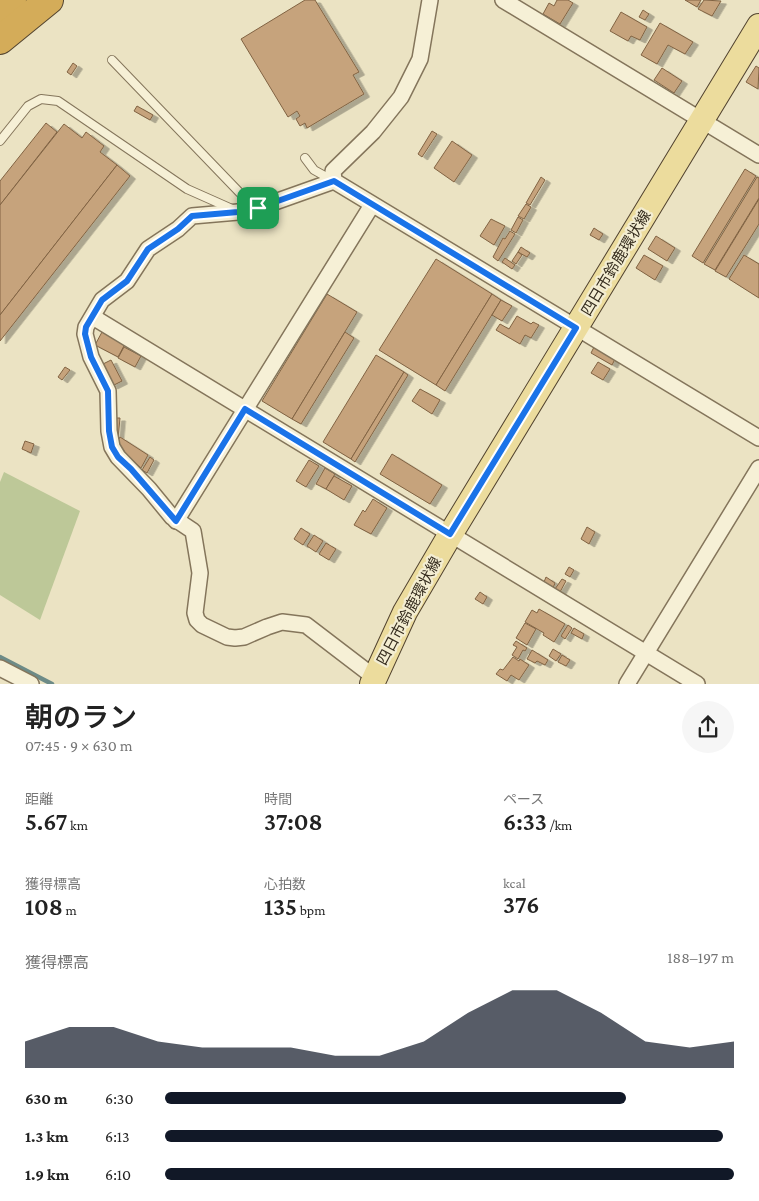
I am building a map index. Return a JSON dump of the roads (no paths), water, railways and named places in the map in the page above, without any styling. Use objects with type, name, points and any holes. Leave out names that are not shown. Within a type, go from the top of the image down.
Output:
[{"type":"highway","points":[[0,12],[12,0]]},
{"type":"highway","points":[[0,40],[49,0]]},
{"type":"main road","name":"四日市鈴鹿環状線","points":[[373,680],[405,612],[450,534],[703,121],[759,26]]},
{"type":"street","points":[[334,181],[333,171],[336,167],[372,132],[400,97],[420,59],[430,0]]},
{"type":"street","points":[[503,0],[759,155]]},
{"type":"street","points":[[334,181],[759,438]]},
{"type":"street","points":[[334,181],[258,208],[238,212],[192,216],[178,229],[148,249],[127,281],[102,300],[86,327],[85,334],[91,357],[108,391],[109,431],[112,447],[118,457],[131,469],[176,521],[193,531],[200,573],[195,613],[197,620],[202,625],[227,637],[235,638],[244,637],[282,622],[306,625],[373,680]]},
{"type":"street","points":[[176,521],[372,205]]},
{"type":"street","points":[[93,317],[697,684]]},
{"type":"street","points":[[627,684],[759,468]]},
{"type":"street","points":[[0,668],[31,684]]},
{"type":"lane","points":[[112,60],[240,193],[258,208]]},
{"type":"lane","points":[[0,141],[28,106],[41,99],[58,101],[187,189],[238,212]]},
{"type":"lane","points":[[305,158],[314,170],[334,181]]},
{"type":"waterway","points":[[0,657],[52,684]]}]
